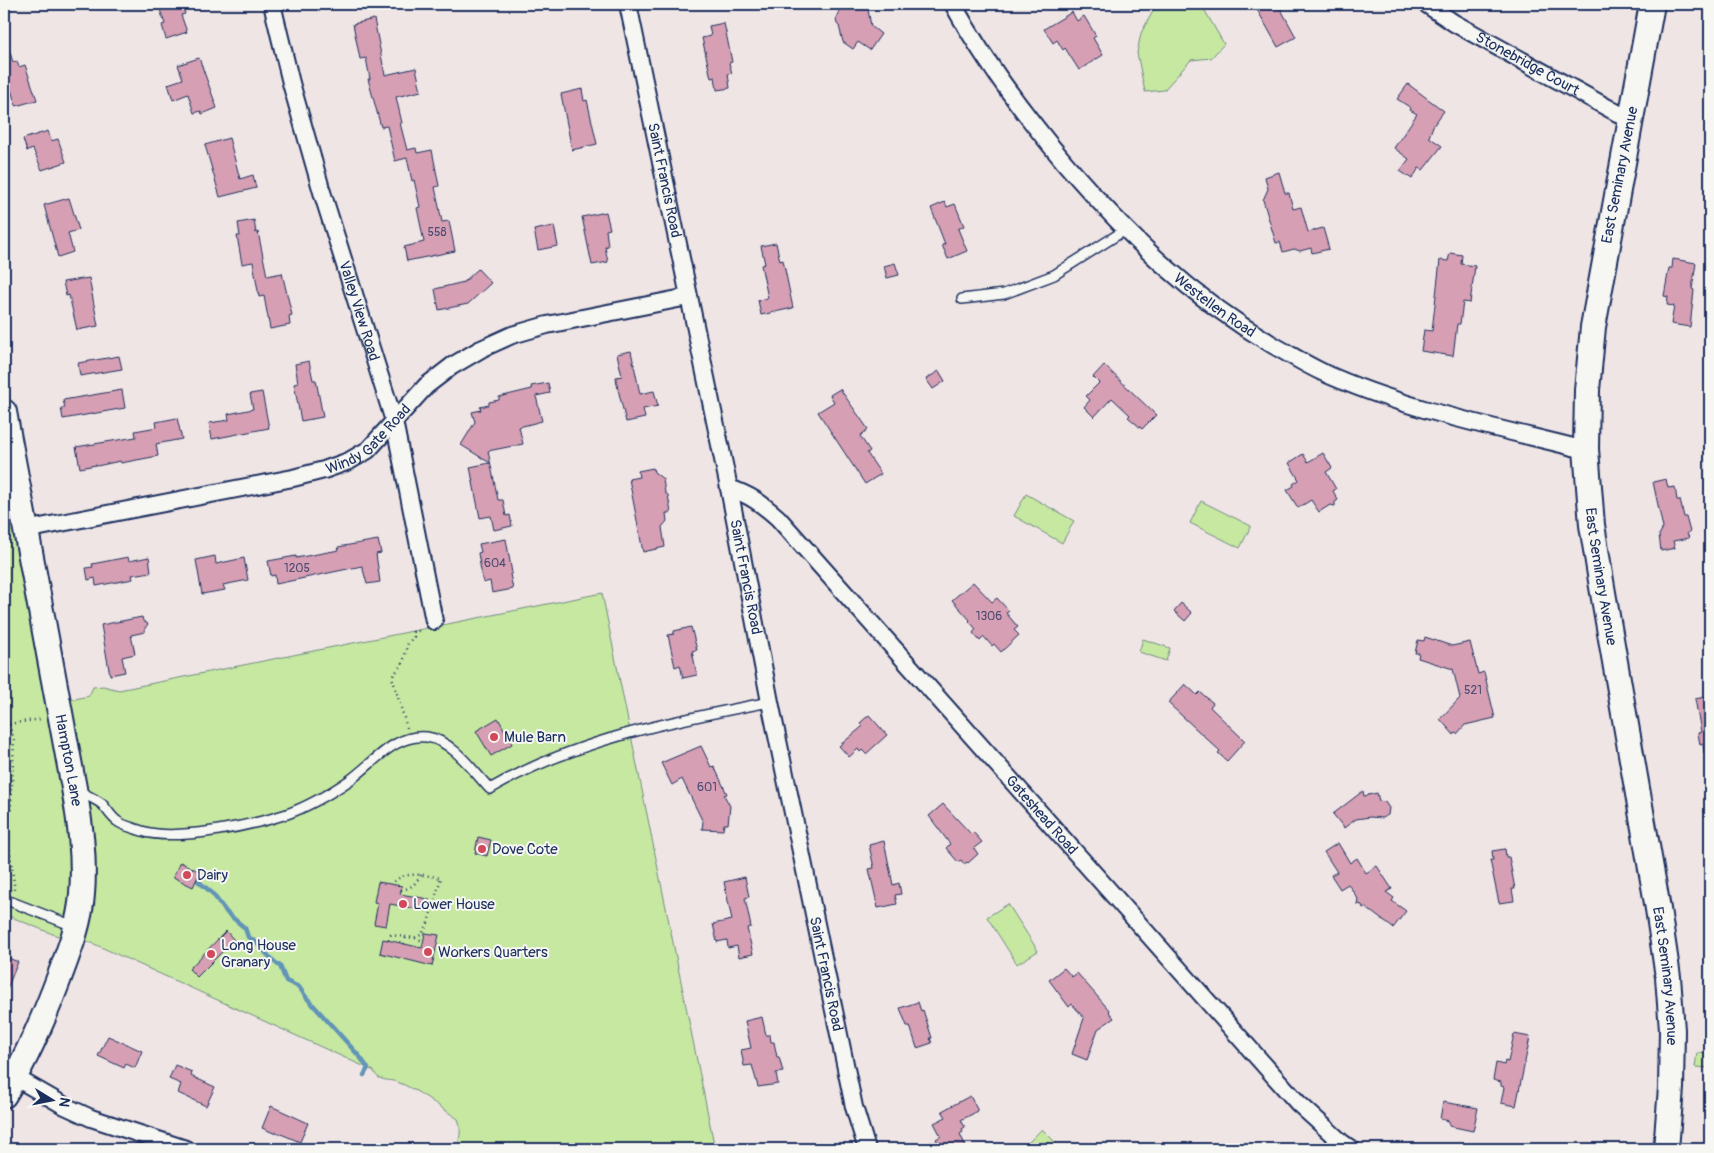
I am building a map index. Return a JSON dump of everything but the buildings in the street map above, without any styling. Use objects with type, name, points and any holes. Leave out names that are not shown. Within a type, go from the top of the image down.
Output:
[{"type":"street","name":"Valley View Road","points":[[272,4],[291,83],[322,192],[394,421],[434,621]]},
{"type":"street","name":"Saint Francis Road","points":[[628,4],[729,488],[770,702],[854,1107],[867,1149]]},
{"type":"street","name":"Westellen Road","points":[[953,4],[979,48],[1020,108],[1074,174],[1125,230],[1175,277],[1212,305],[1255,334],[1321,371],[1403,402],[1520,434],[1586,449]]},
{"type":"street","name":"Stonebridge Court","points":[[1426,4],[1462,28],[1630,120]]},
{"type":"street","name":"East Seminary Avenue","points":[[1652,4],[1593,326],[1587,390],[1586,449],[1591,515],[1602,587],[1668,977],[1672,1030],[1666,1149]]},
{"type":"street","name":"Windy Gate Road","points":[[26,530],[293,478],[324,470],[349,461],[368,450],[381,438],[426,386],[452,366],[481,349],[512,335],[548,325],[688,297]]},
{"type":"street","name":"Hampton Lane","points":[[4,412],[74,788],[83,861],[82,895],[76,928],[52,996],[33,1040],[8,1081]]},
{"type":"street","name":"Gateshead Road","points":[[729,488],[748,495],[763,504],[778,518],[1292,1096],[1351,1149]]},
{"type":"street","points":[[8,1081],[91,1118],[186,1149]]},
{"type":"lane","points":[[962,299],[1004,294],[1054,275],[1125,230]]},
{"type":"lane","points":[[74,788],[101,804],[117,821],[143,831],[163,834],[190,834],[229,828],[287,814],[318,800],[351,780],[387,750],[410,738],[429,738],[440,741],[452,749],[490,789],[574,750],[612,738],[703,715],[770,702]]},
{"type":"lane","points":[[8,901],[76,928]]},
{"type":"path","points":[[410,738],[392,676],[403,663],[408,643],[414,637],[413,632],[436,627],[434,621]]},
{"type":"path","points":[[4,711],[14,739],[9,847],[14,883],[8,901]]},
{"type":"path","points":[[9,724],[44,718]]},
{"type":"path","points":[[401,890],[410,888],[421,875]]},
{"type":"path","points":[[392,884],[402,876],[421,875],[441,878],[427,926],[421,935],[414,938]]},
{"type":"path","points":[[388,940],[391,935],[424,941]]},
{"type":"path","points":[[404,944],[406,937]]},
{"type":"green space","points":[[1157,4],[1201,4],[1224,44],[1211,58],[1191,60],[1164,90],[1145,92],[1137,53],[1141,33]]},
{"type":"green space","points":[[4,471],[46,705],[89,696],[93,687],[103,686],[119,690],[602,593],[715,1149],[456,1149],[460,1134],[458,1119],[413,1089],[397,1082],[380,1079],[374,1071],[92,943],[55,935],[4,914]]},
{"type":"green space","points":[[1026,494],[1074,521],[1062,543],[1014,516]]},
{"type":"green space","points":[[1201,501],[1251,526],[1240,548],[1190,523]]},
{"type":"green space","points":[[1143,639],[1170,648],[1166,661],[1139,652]]},
{"type":"green space","points":[[1008,904],[1038,951],[1017,964],[987,917]]},
{"type":"green space","points":[[1710,1052],[1710,1068],[1695,1067],[1697,1053]]},
{"type":"green space","points":[[1042,1129],[1060,1147],[1057,1149],[1022,1149]]},
{"type":"waterway","points":[[197,880],[212,893],[227,913],[245,928],[248,937],[257,943],[280,966],[286,981],[299,987],[360,1057],[368,1068],[364,1075]]},
{"type":"place","name":"Mule Barn","points":[[494,737]]},
{"type":"place","name":"Dove Cote","points":[[482,849]]},
{"type":"place","name":"Dairy","points":[[187,875]]},
{"type":"place","name":"Lower House","points":[[403,904]]},
{"type":"place","name":"Workers Quarters","points":[[428,952]]},
{"type":"place","name":"Long House Granary","points":[[211,954]]}]
